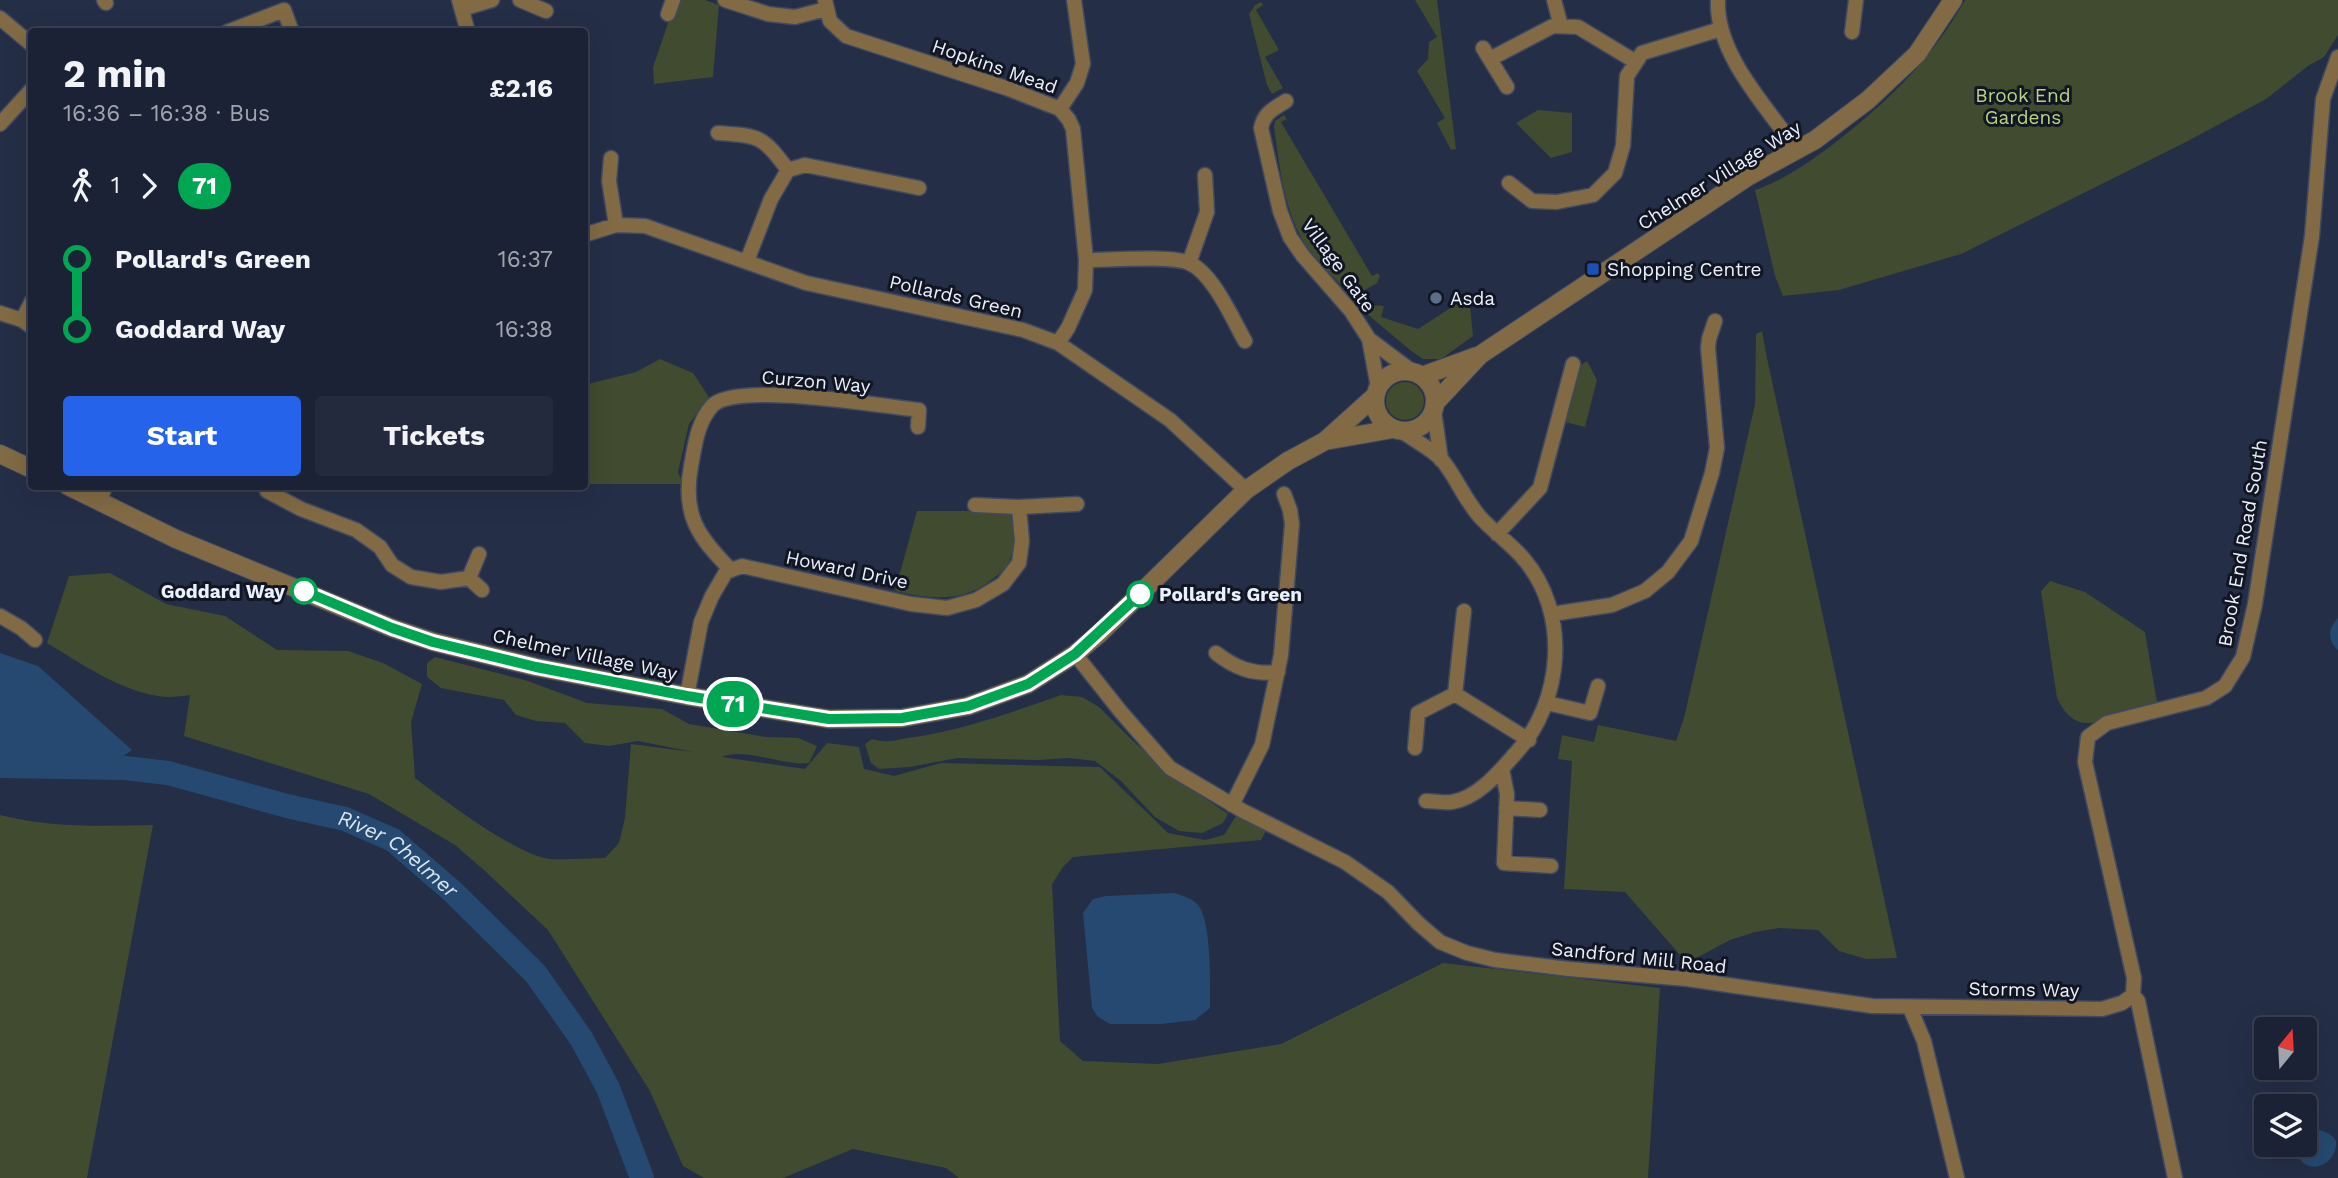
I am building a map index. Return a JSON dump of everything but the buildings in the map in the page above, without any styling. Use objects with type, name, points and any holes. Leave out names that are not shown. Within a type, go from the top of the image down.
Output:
[{"type":"street","points":[[467,28],[461,5],[492,0]]},
{"type":"street","points":[[520,0],[546,12]]},
{"type":"street","points":[[725,0],[768,14],[794,17],[826,4]]},
{"type":"street","points":[[1060,109],[1077,83],[1083,64],[1074,0]]},
{"type":"street","points":[[1555,0],[1561,26]]},
{"type":"street","points":[[1718,0],[1723,38],[1740,69],[1797,150]]},
{"type":"street","points":[[1853,32],[1856,0]]},
{"type":"street","name":"Chelmer Village Way","points":[[1325,441],[1422,427],[1429,420],[1435,406],[1480,355],[1742,181],[1815,140],[1857,108],[1917,54],[1953,0]]},
{"type":"street","name":"Hopkins Mead","points":[[826,4],[830,20],[846,36],[1009,89],[1060,109],[1069,120],[1073,129],[1086,260],[1085,290],[1068,328],[1058,343]]},
{"type":"street","points":[[237,28],[284,10],[291,28]]},
{"type":"street","points":[[0,18],[28,42]]},
{"type":"street","points":[[1507,87],[1487,53],[1553,26],[1578,27],[1636,62]]},
{"type":"street","points":[[1509,183],[1532,201],[1557,202],[1594,195],[1615,173],[1623,146],[1627,76],[1642,52],[1721,29]]},
{"type":"street","name":"Brook End Road South","points":[[2175,1178],[2138,1001],[2133,995],[2134,978],[2085,762],[2088,737],[2107,723],[2206,698],[2225,686],[2243,657],[2255,604],[2312,236],[2323,99],[2338,57]]},
{"type":"street","points":[[0,124],[28,93]]},
{"type":"street","name":"Village Gate","points":[[1286,102],[1267,113],[1261,128],[1280,211],[1290,237],[1351,312],[1369,339],[1418,374]]},
{"type":"street","points":[[718,133],[750,135],[768,144],[788,170]]},
{"type":"street","points":[[611,158],[609,181],[616,225]]},
{"type":"street","points":[[747,261],[771,199],[788,170],[805,165],[919,188]]},
{"type":"street","points":[[1189,262],[1207,212],[1205,175]]},
{"type":"street","name":"Pollards Green","points":[[588,234],[616,225],[652,228],[806,283],[1023,330],[1058,343],[1170,420],[1246,490]]},
{"type":"street","points":[[1086,260],[1189,262],[1204,273],[1245,341]]},
{"type":"street","points":[[0,313],[27,324]]},
{"type":"street","points":[[1552,614],[1612,605],[1645,591],[1668,572],[1691,541],[1706,497],[1717,448],[1708,348],[1715,321]]},
{"type":"street","name":"Village Gate","points":[[1369,339],[1377,392]]},
{"type":"street","name":"Chelmer Village Way","points":[[102,494],[176,539],[392,628],[433,642],[536,667],[687,696],[829,719],[902,718],[968,706],[1028,684],[1075,654],[1108,625],[1246,490],[1288,461],[1325,441],[1377,392],[1393,373],[1418,374],[1480,355]]},
{"type":"street","points":[[1497,534],[1540,488],[1573,365]]},
{"type":"street","points":[[1418,374],[1430,383],[1441,460]]},
{"type":"street","points":[[1377,392],[1379,416],[1441,460],[1480,517],[1524,559],[1540,584],[1552,614],[1554,673],[1546,703],[1528,740],[1476,793],[1453,802],[1426,801]]},
{"type":"street","name":"Curzon Way","points":[[731,570],[708,547],[692,522],[687,494],[699,425],[713,404],[736,396],[764,394],[919,410],[918,427]]},
{"type":"street","points":[[0,454],[28,467]]},
{"type":"street","points":[[267,490],[301,509],[356,530],[380,547],[392,565],[411,578],[440,582],[469,578]]},
{"type":"street","points":[[1232,805],[1262,745],[1281,655],[1292,524],[1284,494]]},
{"type":"street","points":[[975,505],[1019,507],[1077,504]]},
{"type":"street","name":"Howard Drive","points":[[731,570],[742,566],[911,604],[947,608],[976,600],[994,590],[1003,584],[1019,563],[1022,541],[1019,507]]},
{"type":"street","points":[[469,578],[479,554]]},
{"type":"street","points":[[687,696],[701,622],[712,596],[726,572],[731,570]]},
{"type":"street","points":[[469,578],[482,590]]},
{"type":"street","points":[[1455,694],[1464,611]]},
{"type":"street","points":[[0,616],[35,640]]},
{"type":"street","points":[[1216,653],[1233,666],[1255,673],[1278,672]]},
{"type":"street","name":"Sandford Mill Road","points":[[1075,654],[1170,768],[1232,805],[1345,862],[1388,892],[1440,942],[1495,960],[1643,974],[1872,1006],[1910,1007]]},
{"type":"street","points":[[1546,703],[1590,713],[1598,686]]},
{"type":"street","points":[[1455,694],[1528,740]]},
{"type":"street","points":[[1415,748],[1418,713],[1455,694]]},
{"type":"street","points":[[1502,769],[1507,794],[1504,863],[1551,866]]},
{"type":"street","points":[[1506,808],[1540,810]]},
{"type":"street","name":"Storms Way","points":[[1910,1007],[2102,1009],[2122,1003],[2133,995]]},
{"type":"street","points":[[1910,1007],[1924,1041],[1957,1178]]},
{"type":"green space","points":[[676,0],[705,0],[719,5],[713,77],[654,84],[653,67]]},
{"type":"green space","points":[[1415,0],[1437,0],[1456,149],[1451,150],[1437,123],[1445,118],[1417,71],[1428,59],[1429,42],[1437,37]]},
{"type":"green space","name":"Brook End Gardens","points":[[1965,0],[2338,0],[2338,35],[2324,57],[2266,99],[1961,254],[1839,290],[1783,296],[1775,276],[1755,190],[1810,161],[1877,108],[1925,58]]},
{"type":"green space","points":[[1261,2],[1263,5],[1256,10],[1279,50],[1265,57],[1283,88],[1272,94],[1267,85],[1249,14],[1255,5]]},
{"type":"green space","points":[[1538,110],[1572,113],[1572,152],[1551,158],[1516,123]]},
{"type":"green space","points":[[1284,115],[1287,119],[1281,122],[1372,276],[1378,273],[1380,276],[1377,283],[1358,294],[1350,294],[1322,265],[1296,227],[1285,194],[1274,127],[1275,121]]},
{"type":"green space","points":[[1469,296],[1473,336],[1441,359],[1423,359],[1366,313],[1372,307],[1384,306],[1381,317],[1418,329]]},
{"type":"green space","points":[[1762,331],[1897,958],[1866,959],[1839,951],[1818,930],[1779,928],[1730,940],[1687,963],[1625,892],[1564,889],[1572,761],[1558,759],[1562,735],[1594,742],[1598,725],[1676,741],[1684,718],[1755,404],[1756,334]]},
{"type":"green space","points":[[660,359],[693,373],[709,397],[689,424],[678,472],[683,484],[588,484],[588,384],[636,372]]},
{"type":"green space","points":[[1587,361],[1597,380],[1585,427],[1565,422],[1579,366]]},
{"type":"green space","points":[[1405,382],[1418,388],[1424,401],[1418,414],[1405,420],[1392,414],[1386,401],[1392,388]]},
{"type":"green space","points":[[917,511],[993,511],[1014,514],[1015,541],[1008,565],[979,588],[956,596],[932,597],[895,591]]},
{"type":"green space","points":[[110,573],[166,604],[225,616],[277,650],[348,651],[383,663],[422,684],[411,722],[415,778],[500,837],[519,848],[550,859],[605,858],[619,843],[625,818],[631,744],[693,752],[638,741],[609,746],[585,743],[565,723],[536,721],[516,715],[504,700],[441,688],[427,677],[427,663],[435,657],[528,681],[587,703],[662,709],[689,724],[766,737],[798,738],[817,746],[809,763],[741,754],[722,757],[805,769],[827,743],[859,747],[864,769],[894,776],[941,763],[1100,767],[1168,833],[1205,840],[1224,835],[1236,816],[1266,831],[1261,840],[1073,857],[1063,867],[1052,884],[1060,1041],[1083,1061],[1158,1064],[1281,1044],[1443,963],[1660,988],[1648,1178],[959,1178],[946,1168],[853,1149],[783,1178],[704,1178],[683,1166],[650,1091],[548,930],[455,845],[369,794],[184,736],[190,695],[168,697],[136,691],[90,669],[47,643],[69,576]]},
{"type":"green space","points":[[2050,581],[2085,592],[2145,632],[2158,708],[2093,723],[2076,720],[2065,711],[2057,698],[2041,591]]},
{"type":"green space","points":[[1061,695],[1082,697],[1099,707],[1135,743],[1181,782],[1228,814],[1223,823],[1202,833],[1179,831],[1155,817],[1121,781],[1095,761],[1069,758],[957,758],[910,767],[879,769],[871,763],[865,744],[872,739],[894,741],[934,734]]},
{"type":"green space","points":[[0,815],[58,824],[153,825],[87,1178],[0,1178]]},
{"type":"water","points":[[2338,618],[2338,650],[2330,634]]},
{"type":"water","points":[[0,653],[38,666],[132,750],[106,768],[19,762],[0,765]]},
{"type":"water","points":[[1174,893],[1193,901],[1203,913],[1209,955],[1210,1008],[1195,1020],[1161,1024],[1110,1024],[1098,1017],[1092,1008],[1083,913],[1093,899],[1106,896]]},
{"type":"water","points":[[2317,1130],[2328,1133],[2336,1141],[2335,1151],[2331,1159],[2324,1164],[2309,1166],[2299,1157],[2317,1157]]},
{"type":"waterway","points":[[114,757],[125,768]]},
{"type":"waterway","name":"River Chelmer","points":[[0,766],[125,768],[168,773],[345,819],[393,840],[453,892],[535,973],[581,1038],[608,1088],[642,1178]]},
{"type":"bus line","name":"71","points":[[304,591],[433,642],[536,667],[687,696],[829,719],[902,718],[968,706],[1028,684],[1075,654],[1140,594]]},
{"type":"place","name":"Shopping Centre","points":[[1593,269]]},
{"type":"place","name":"Asda","points":[[1436,298]]},
{"type":"place","name":"Goddard Way","points":[[304,591]]},
{"type":"place","name":"Pollard's Green","points":[[1140,594]]}]
